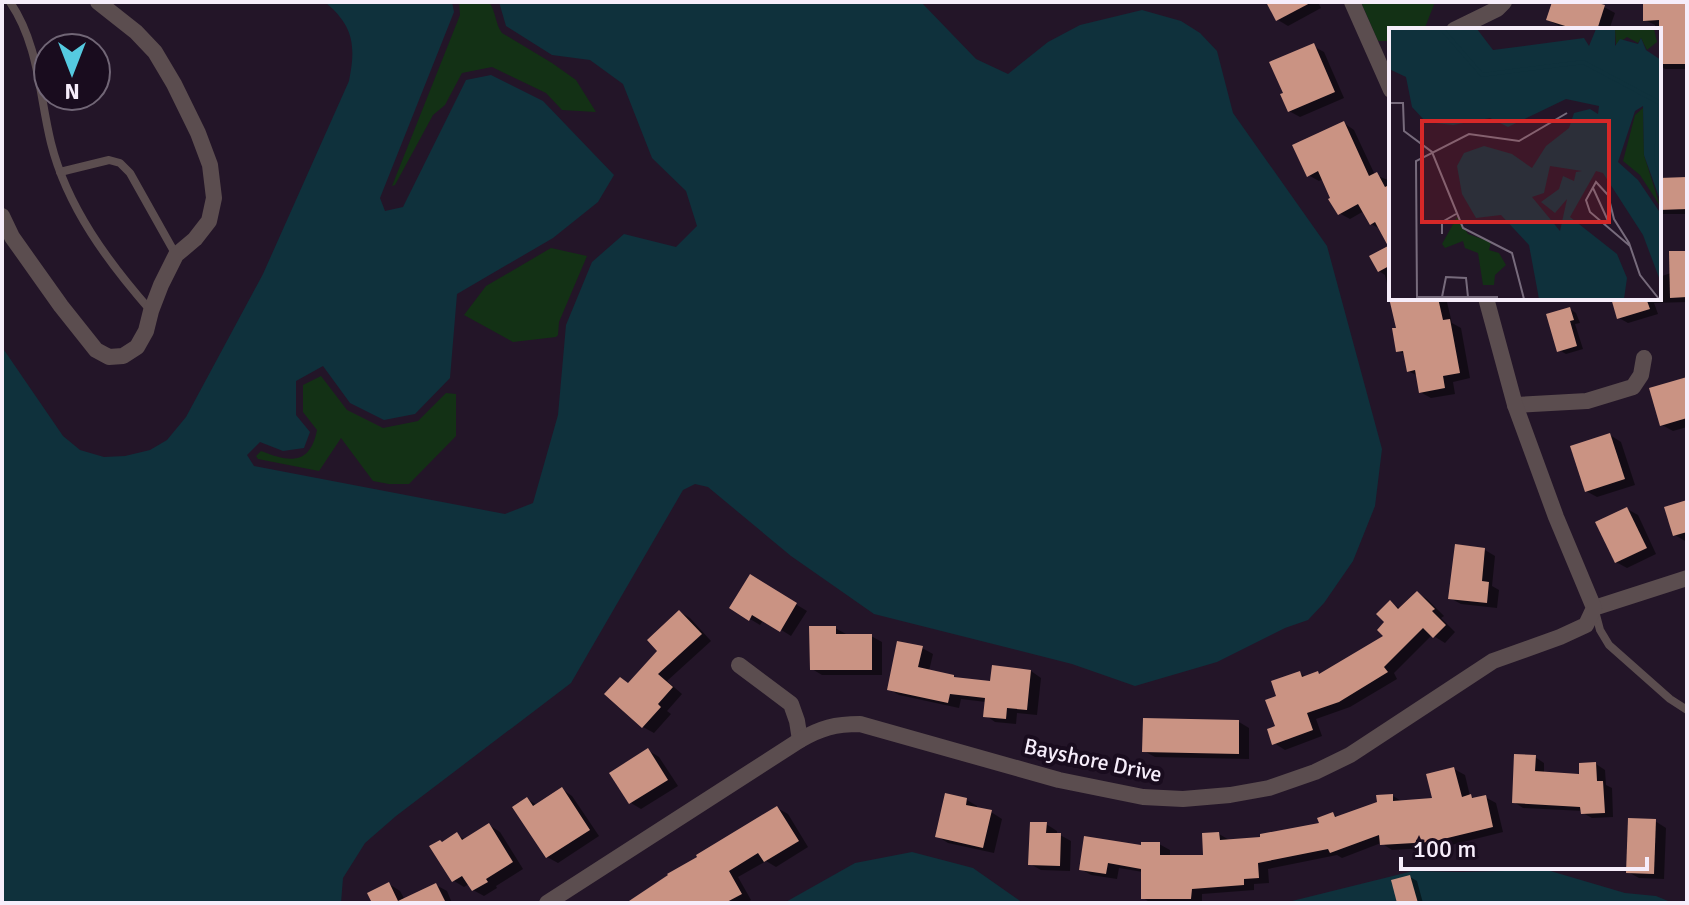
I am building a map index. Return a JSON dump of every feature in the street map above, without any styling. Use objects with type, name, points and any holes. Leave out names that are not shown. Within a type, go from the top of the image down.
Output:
[{"type":"street","points":[[2,216],[12,237],[96,350],[109,357],[123,356],[137,347],[176,255],[195,239],[209,221],[214,198],[210,165],[180,96],[155,52],[136,32],[98,2]]},
{"type":"street","points":[[1352,2],[1385,64]]},
{"type":"street","points":[[1458,28],[1497,9],[1504,2]]},
{"type":"street","points":[[1487,300],[1515,405],[1556,517],[1594,608],[1687,578]]},
{"type":"street","points":[[1515,405],[1587,401],[1633,387],[1641,375],[1644,358]]},
{"type":"street","name":"Bayshore Drive","points":[[547,903],[800,740],[838,724],[860,724],[1059,780],[1143,797],[1183,799],[1230,795],[1269,788],[1315,772],[1350,755],[1493,661],[1586,625],[1594,608]]},
{"type":"street","points":[[739,665],[791,704],[800,740]]},
{"type":"lane","points":[[10,2],[28,36],[45,103],[51,142],[74,203],[123,280],[151,311]]},
{"type":"lane","points":[[60,172],[109,160],[120,163],[130,173],[176,255]]},
{"type":"lane","points":[[1594,608],[1600,630],[1609,645],[1670,699],[1687,710]]},
{"type":"green space","points":[[459,2],[489,2],[502,33],[576,80],[596,112],[562,110],[546,93],[492,67],[462,73],[445,105],[433,115],[392,186],[460,15]]},
{"type":"green space","points":[[1361,2],[1435,2],[1425,28],[1389,28],[1389,41],[1378,41]]},
{"type":"green space","points":[[551,248],[587,256],[559,322],[556,337],[513,342],[464,315],[486,286]]},
{"type":"green space","points":[[321,376],[347,410],[383,428],[418,421],[446,393],[456,394],[456,436],[409,484],[373,481],[341,438],[319,471],[258,459],[256,456],[261,451],[289,459],[304,455],[309,450],[317,430],[303,412],[303,385]]},
{"type":"water","points":[[325,2],[452,2],[454,12],[380,198],[385,211],[403,207],[466,80],[491,75],[543,101],[614,175],[598,202],[553,238],[457,294],[450,378],[415,414],[384,420],[350,403],[323,366],[296,381],[296,415],[310,432],[304,448],[283,451],[260,442],[247,455],[254,466],[505,514],[533,503],[558,415],[566,325],[592,262],[624,234],[676,247],[697,226],[686,191],[652,158],[623,84],[590,60],[552,55],[506,26],[499,2],[921,2],[976,59],[1008,74],[1048,42],[1080,25],[1142,10],[1181,21],[1200,33],[1217,51],[1233,113],[1327,246],[1382,449],[1375,506],[1353,561],[1324,603],[1308,620],[1217,662],[1135,686],[1072,664],[874,614],[791,556],[708,487],[695,484],[683,490],[571,683],[365,843],[343,878],[341,903],[2,903],[2,347],[63,436],[80,450],[104,457],[125,456],[150,450],[167,440],[186,417],[263,274],[349,81],[352,57],[350,37],[342,20]]},
{"type":"water","points":[[912,852],[973,868],[1023,903],[784,903],[855,863]]},
{"type":"water","points":[[1547,870],[1625,893],[1656,896],[1673,903],[1284,903],[1413,871]]},
{"type":"building","points":[[1266,2],[1312,2],[1276,21]]},
{"type":"building","points":[[1552,2],[1605,5],[1598,28],[1572,28],[1546,20]]},
{"type":"building","points":[[1643,2],[1687,2],[1687,64],[1661,64],[1659,20],[1643,21]]},
{"type":"building","points":[[1314,43],[1335,92],[1288,112],[1269,62]]},
{"type":"building","points":[[1344,121],[1369,176],[1377,172],[1385,187],[1389,185],[1389,266],[1378,272],[1369,256],[1388,246],[1375,222],[1370,225],[1358,204],[1338,215],[1328,199],[1318,171],[1307,177],[1292,145]]},
{"type":"building","points":[[1687,177],[1687,209],[1661,210],[1661,178]]},
{"type":"building","points":[[1669,251],[1687,251],[1687,297],[1670,298]]},
{"type":"building","points":[[1389,300],[1438,300],[1443,320],[1450,319],[1460,373],[1443,376],[1445,388],[1419,393],[1415,370],[1407,372],[1403,351],[1396,352],[1392,328],[1396,328]]},
{"type":"building","points":[[1612,300],[1647,300],[1650,309],[1617,319]]},
{"type":"building","points":[[1570,307],[1574,320],[1570,321],[1577,346],[1557,352],[1546,314]]},
{"type":"building","points":[[1687,377],[1687,418],[1660,426],[1649,388]]},
{"type":"building","points":[[1610,433],[1625,479],[1585,492],[1570,446]]},
{"type":"building","points":[[1687,500],[1687,532],[1673,536],[1664,507]]},
{"type":"building","points":[[1627,507],[1647,548],[1615,563],[1595,522]]},
{"type":"building","points":[[1455,544],[1485,548],[1482,581],[1489,582],[1487,603],[1448,599]]},
{"type":"building","points":[[750,574],[797,603],[780,632],[752,615],[749,621],[729,608]]},
{"type":"building","points":[[1417,591],[1446,625],[1433,638],[1423,628],[1384,667],[1388,672],[1339,702],[1307,713],[1313,730],[1272,745],[1267,729],[1275,726],[1265,700],[1276,696],[1271,681],[1300,671],[1302,677],[1318,671],[1319,674],[1383,636],[1377,630],[1384,622],[1376,614],[1390,600],[1398,609]]},
{"type":"building","points":[[679,610],[702,634],[658,674],[673,687],[658,704],[661,707],[642,728],[604,694],[620,677],[628,683],[657,651],[647,640]]},
{"type":"building","points":[[809,626],[836,626],[836,634],[872,634],[872,670],[810,670]]},
{"type":"building","points":[[897,641],[923,646],[918,667],[954,677],[990,681],[992,665],[1031,670],[1027,710],[1007,708],[1006,719],[983,717],[985,698],[950,694],[948,703],[887,690]]},
{"type":"building","points":[[1143,718],[1239,720],[1239,754],[1142,752]]},
{"type":"building","points":[[648,748],[668,780],[629,804],[609,773]]},
{"type":"building","points":[[1514,754],[1536,755],[1535,771],[1579,774],[1579,763],[1596,762],[1597,781],[1603,781],[1605,813],[1581,814],[1580,807],[1512,803]]},
{"type":"building","points":[[1454,767],[1462,797],[1486,795],[1493,827],[1431,842],[1380,845],[1379,835],[1330,853],[1328,849],[1258,863],[1259,878],[1244,879],[1244,885],[1192,889],[1191,899],[1141,899],[1141,869],[1108,863],[1106,874],[1079,870],[1084,836],[1141,845],[1141,842],[1160,842],[1160,855],[1203,855],[1202,833],[1219,832],[1220,840],[1260,837],[1260,834],[1319,823],[1317,818],[1333,812],[1335,817],[1377,802],[1376,795],[1393,794],[1393,801],[1432,798],[1426,774]]},
{"type":"building","points":[[562,787],[590,830],[546,858],[512,807],[527,797],[533,806]]},
{"type":"building","points":[[945,793],[967,798],[966,805],[992,810],[983,848],[935,837]]},
{"type":"building","points":[[777,806],[799,841],[764,862],[758,853],[729,871],[742,894],[725,903],[626,903],[696,855]]},
{"type":"building","points":[[1628,818],[1656,819],[1654,874],[1626,873]]},
{"type":"building","points":[[1030,822],[1047,822],[1046,833],[1061,833],[1060,866],[1028,865]]},
{"type":"building","points":[[489,823],[513,862],[472,891],[462,876],[452,882],[429,846],[457,832],[462,840]]},
{"type":"building","points":[[1410,875],[1418,903],[1397,903],[1391,880]]},
{"type":"building","points":[[389,882],[398,901],[436,883],[446,903],[372,903],[367,893]]}]
